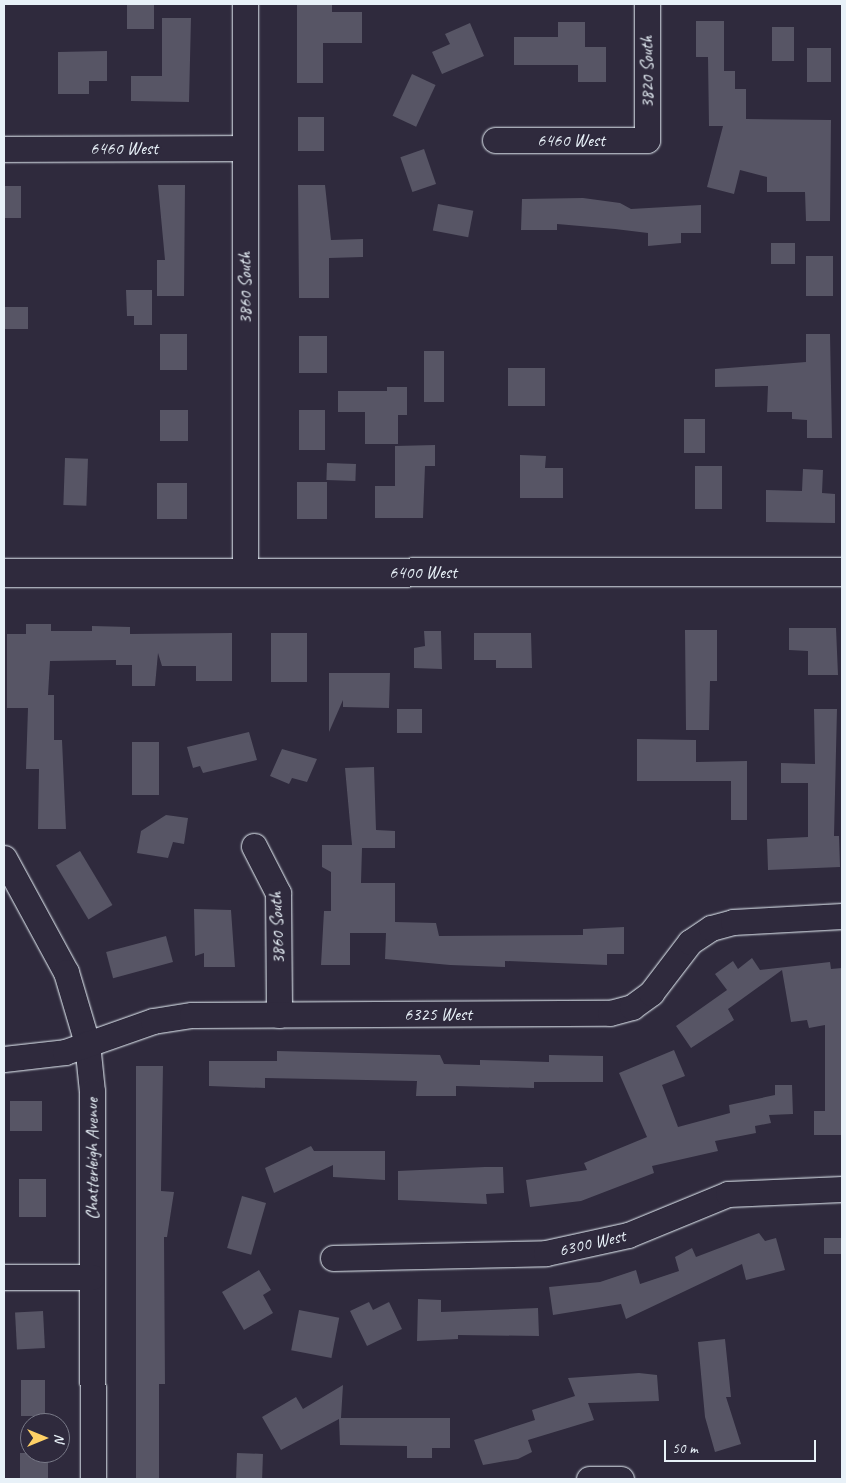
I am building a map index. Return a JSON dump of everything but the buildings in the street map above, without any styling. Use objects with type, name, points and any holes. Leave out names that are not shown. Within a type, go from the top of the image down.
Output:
[{"type":"street","name":"3860 South","points":[[244,572],[245,4]]},
{"type":"street","name":"3820 South","points":[[647,4],[647,140]]},
{"type":"street","name":"6460 West","points":[[495,140],[647,140]]},
{"type":"street","name":"6460 West","points":[[4,149],[245,148]]},
{"type":"street","name":"6400 West","points":[[4,572],[842,572]]},
{"type":"street","name":"3860 South","points":[[254,846],[278,893],[279,1015]]},
{"type":"street","name":"Chatterleigh Avenue","points":[[4,858],[66,972],[87,1043],[92,1091],[93,1479]]},
{"type":"street","name":"6325 West","points":[[4,1058],[49,1056],[181,1016],[610,1013],[632,1007],[651,994],[690,942],[711,928],[733,922],[842,916]]},
{"type":"street","name":"6300 West","points":[[333,1258],[546,1253],[628,1235],[728,1194],[842,1189]]},
{"type":"street","points":[[4,1277],[92,1277]]},
{"type":"street","points":[[589,1479],[621,1479]]}]
